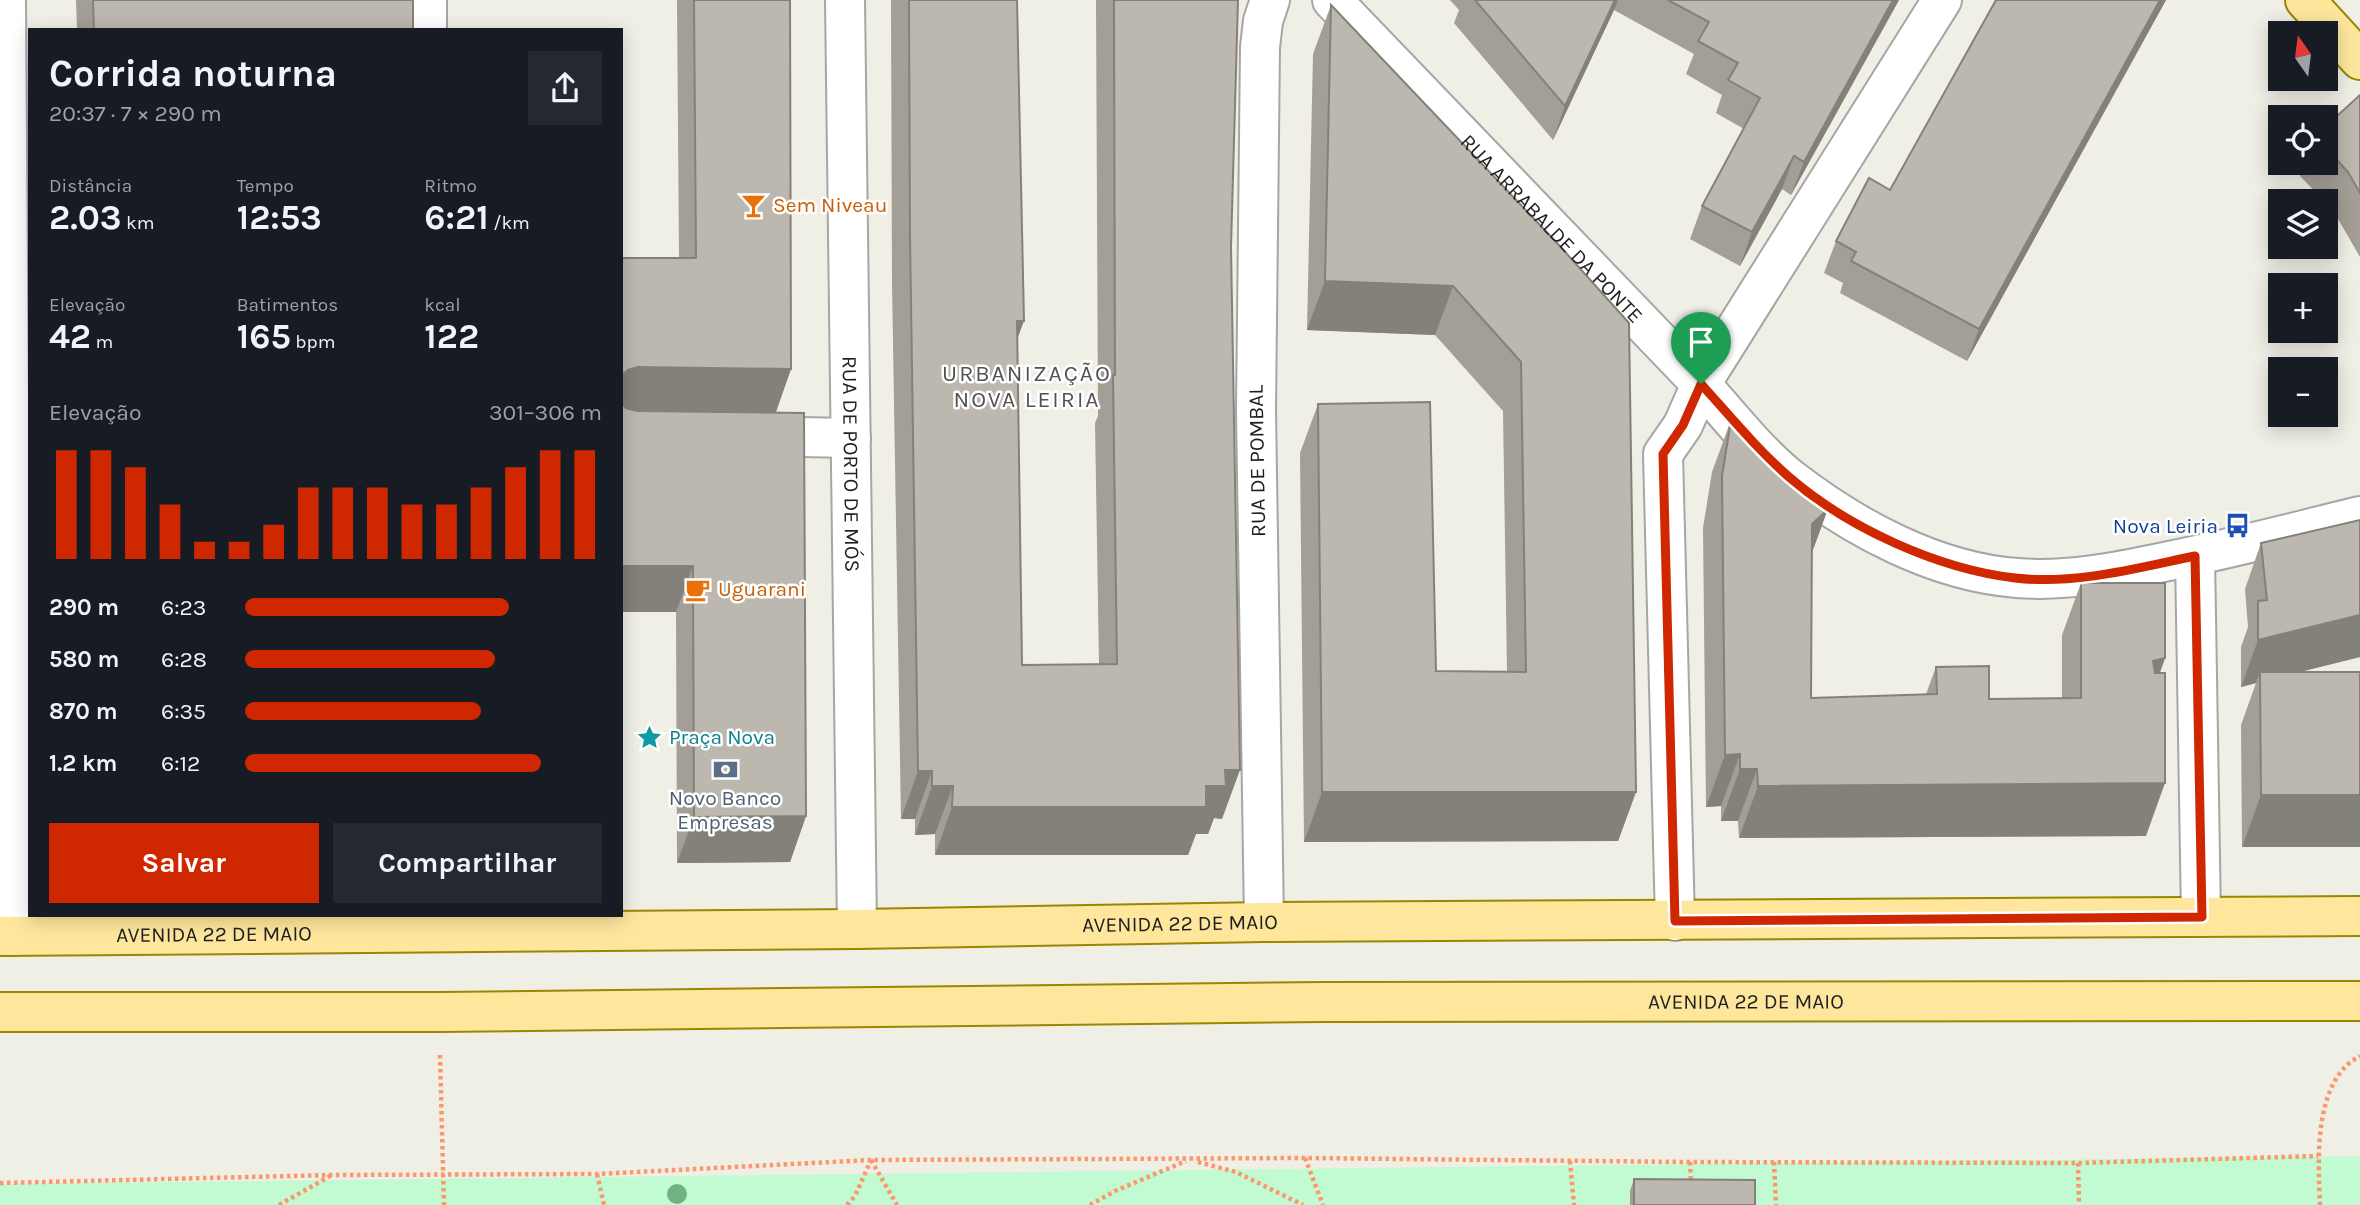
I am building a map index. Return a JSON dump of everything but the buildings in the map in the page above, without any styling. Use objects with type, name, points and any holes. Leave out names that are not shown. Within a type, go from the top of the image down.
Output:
[{"type":"main road","points":[[2305,0],[2360,60]]},
{"type":"main road","name":"AVENIDA 22 DE MAIO","points":[[7,936],[857,929],[1264,922],[2360,916]]},
{"type":"main road","name":"AVENIDA 22 DE MAIO","points":[[0,1012],[439,1012],[1325,1002],[2360,1001]]},
{"type":"street","points":[[6,0],[13,427],[7,936]]},
{"type":"street","points":[[427,0],[427,28]]},
{"type":"street","name":"RUA DE PORTO DE MÓS","points":[[845,0],[857,929]]},
{"type":"street","name":"RUA DE POMBAL","points":[[1264,922],[1255,410],[1261,47],[1263,21],[1270,0]]},
{"type":"street","name":"RUA ARRABALDE DA PONTE","points":[[1332,0],[1701,384],[1755,444],[1791,478],[1863,527],[1922,556],[1969,569],[2017,579],[2068,578],[2122,571],[2195,556],[2360,516]]},
{"type":"street","points":[[1675,921],[1663,454],[1683,425],[1701,384],[1942,0]]},
{"type":"street","points":[[718,436],[851,438]]},
{"type":"street","points":[[2195,556],[2202,917]]},
{"type":"path","points":[[440,1044],[444,1205]]},
{"type":"path","points":[[2320,1205],[2318,1156],[2325,1105],[2335,1079],[2360,1056]]},
{"type":"path","points":[[0,1183],[332,1175],[597,1174],[871,1160],[1305,1158],[2078,1163],[2318,1156]]},
{"type":"path","points":[[1305,1158],[1323,1205]]},
{"type":"path","points":[[847,1205],[855,1196],[871,1160]]},
{"type":"path","points":[[871,1160],[897,1205]]},
{"type":"path","points":[[1090,1205],[1115,1191],[1190,1160],[1236,1172],[1303,1205]]},
{"type":"path","points":[[1570,1161],[1574,1205]]},
{"type":"path","points":[[1690,1162],[1691,1194]]},
{"type":"path","points":[[1774,1162],[1776,1205]]},
{"type":"path","points":[[2078,1163],[2079,1205]]},
{"type":"path","points":[[597,1174],[604,1205]]},
{"type":"path","points":[[279,1205],[332,1175]]},
{"type":"green space","points":[[2360,1156],[2360,1205],[0,1205],[0,1184]]},
{"type":"place","name":"Sem Niveau","points":[[753,205]]},
{"type":"place","name":"Nova Leiria","points":[[2238,526]]},
{"type":"place","name":"Uguarani","points":[[698,589]]},
{"type":"place","name":"Praça Nova","points":[[649,737]]},
{"type":"place","name":"Novo Banco Empresas","points":[[725,769]]},
{"type":"district","name":"URBANIZAÇÃO NOVA LEIRIA","points":[[1027,386]]},
{"type":"route","points":[[1701,384],[1755,444],[1791,478],[1875,534],[1922,556],[2017,579],[2068,578],[2122,571],[2195,556],[2202,917],[1675,921],[1663,454],[1683,425],[1701,384]]}]
